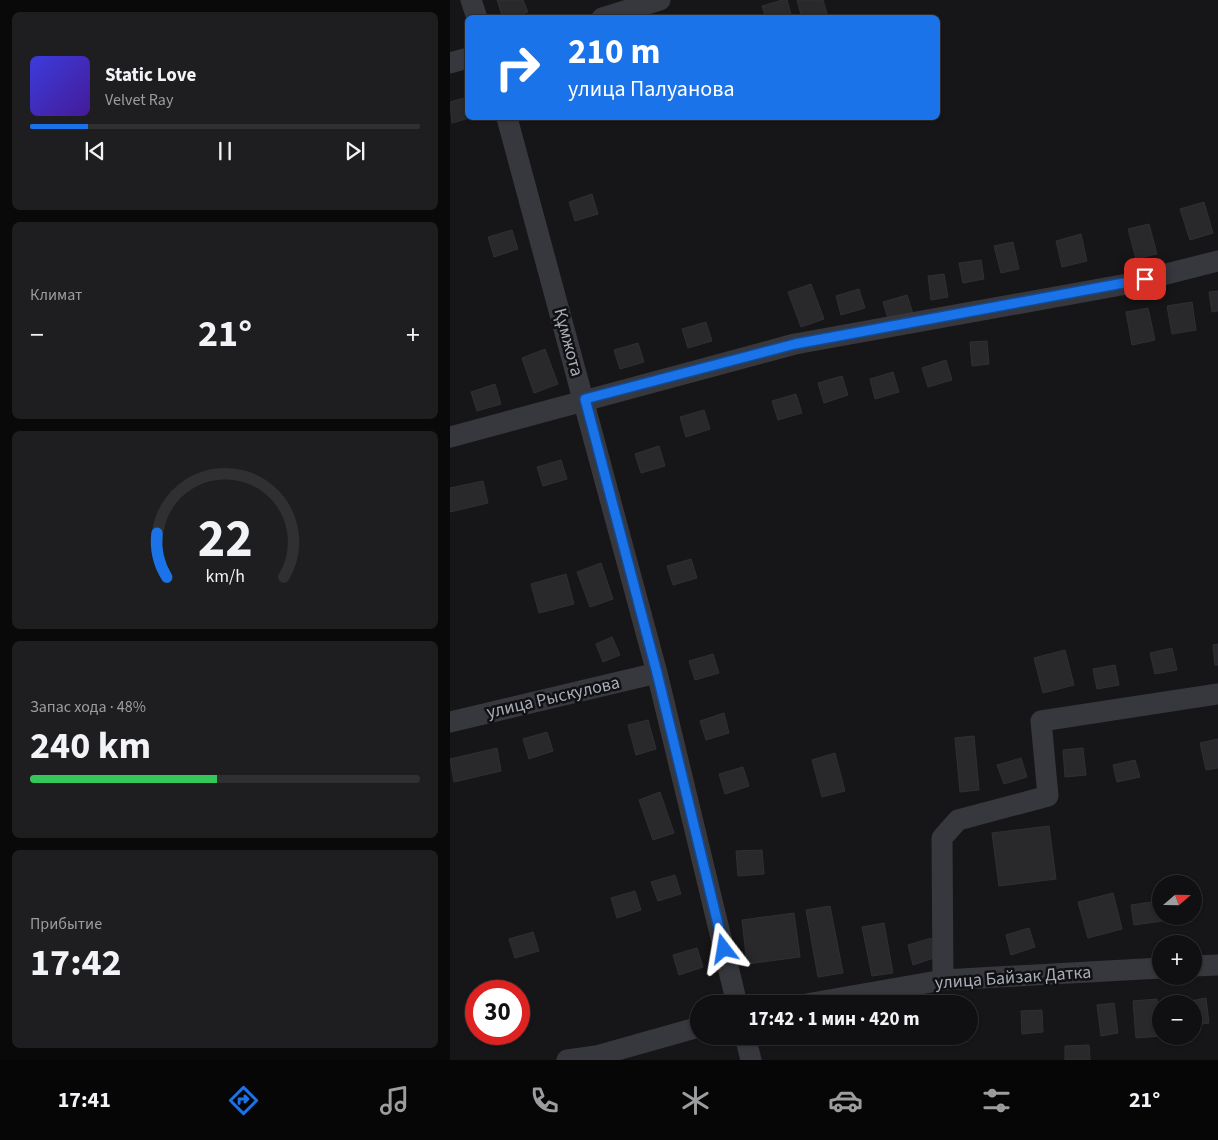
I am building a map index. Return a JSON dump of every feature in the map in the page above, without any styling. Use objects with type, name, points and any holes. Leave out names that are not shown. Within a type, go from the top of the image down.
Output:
[{"type":"street","points":[[471,0],[476,15]]},
{"type":"street","points":[[612,15],[660,0]]},
{"type":"street","points":[[450,63],[465,59]]},
{"type":"street","name":"Құмжота","points":[[508,120],[585,399],[657,673],[735,995]]},
{"type":"street","points":[[450,437],[585,399],[795,344],[1127,284],[1218,261]]},
{"type":"street","name":"улица Рыскулова","points":[[450,722],[657,673]]},
{"type":"street","points":[[943,980],[942,838],[958,820],[1048,796],[1041,721],[1218,694]]},
{"type":"street","points":[[1202,965],[1218,964]]},
{"type":"street","name":"улица Байзак Датка","points":[[857,995],[943,980],[1152,968]]},
{"type":"street","points":[[568,1060],[596,1056],[690,1030]]},
{"type":"street","points":[[747,1045],[751,1060]]},
{"type":"building","points":[[497,0],[523,0],[528,12],[520,15],[502,15]]},
{"type":"building","points":[[787,0],[791,15],[765,15],[762,6]]},
{"type":"building","points":[[797,0],[823,0],[827,15],[801,15]]},
{"type":"building","points":[[465,98],[465,119],[452,123],[450,102]]},
{"type":"building","points":[[592,194],[598,214],[575,221],[569,202]]},
{"type":"building","points":[[1204,202],[1213,233],[1190,240],[1180,209]]},
{"type":"building","points":[[1149,224],[1157,254],[1136,259],[1128,229]]},
{"type":"building","points":[[512,230],[518,249],[494,257],[488,237]]},
{"type":"building","points":[[1081,234],[1087,261],[1062,267],[1056,241]]},
{"type":"building","points":[[1013,242],[1019,269],[1001,273],[994,246]]},
{"type":"building","points":[[981,260],[984,279],[963,283],[959,263]]},
{"type":"building","points":[[944,274],[948,297],[931,300],[928,276]]},
{"type":"building","points":[[811,284],[824,319],[801,327],[788,292]]},
{"type":"building","points":[[859,289],[865,308],[841,315],[836,296]]},
{"type":"building","points":[[1218,291],[1218,311],[1212,312],[1209,292]]},
{"type":"building","points":[[907,295],[913,314],[889,322],[883,302]]},
{"type":"building","points":[[1192,302],[1196,330],[1172,334],[1167,306]]},
{"type":"building","points":[[1148,308],[1155,340],[1132,345],[1126,312]]},
{"type":"building","points":[[706,322],[712,341],[688,348],[682,329]]},
{"type":"building","points":[[987,341],[989,364],[972,366],[970,342]]},
{"type":"building","points":[[638,343],[644,362],[620,369],[614,350]]},
{"type":"building","points":[[545,349],[558,384],[534,393],[522,358]]},
{"type":"building","points":[[946,360],[952,380],[928,387],[922,368]]},
{"type":"building","points":[[893,372],[899,392],[875,399],[870,379]]},
{"type":"building","points":[[842,376],[848,395],[824,403],[818,383]]},
{"type":"building","points":[[495,384],[501,404],[477,411],[471,392]]},
{"type":"building","points":[[796,394],[802,413],[778,420],[772,401]]},
{"type":"building","points":[[704,410],[710,429],[686,437],[680,417]]},
{"type":"building","points":[[659,446],[665,466],[641,473],[635,454]]},
{"type":"building","points":[[561,460],[567,479],[543,486],[537,467]]},
{"type":"building","points":[[483,481],[488,503],[450,512],[450,488]]},
{"type":"building","points":[[691,559],[697,578],[673,585],[667,566]]},
{"type":"building","points":[[601,563],[613,599],[590,607],[577,572]]},
{"type":"building","points":[[566,574],[574,604],[539,613],[531,584]]},
{"type":"building","points":[[612,637],[620,655],[603,662],[596,644]]},
{"type":"building","points":[[1218,644],[1218,665],[1215,665],[1213,645]]},
{"type":"building","points":[[1172,648],[1177,670],[1155,674],[1150,653]]},
{"type":"building","points":[[1065,650],[1074,685],[1043,693],[1034,658]]},
{"type":"building","points":[[713,654],[719,673],[695,680],[689,661]]},
{"type":"building","points":[[1115,665],[1119,685],[1097,689],[1093,669]]},
{"type":"building","points":[[724,713],[729,733],[706,740],[700,721]]},
{"type":"building","points":[[648,720],[656,749],[636,755],[628,725]]},
{"type":"building","points":[[547,732],[553,751],[529,759],[523,739]]},
{"type":"building","points":[[974,736],[979,790],[960,792],[955,738]]},
{"type":"building","points":[[1218,739],[1218,768],[1206,770],[1200,743]]},
{"type":"building","points":[[497,748],[501,771],[454,782],[450,759]]},
{"type":"building","points":[[1083,748],[1086,775],[1065,777],[1063,750]]},
{"type":"building","points":[[835,753],[845,791],[822,797],[812,760]]},
{"type":"building","points":[[1021,758],[1027,777],[1004,784],[997,765]]},
{"type":"building","points":[[1135,760],[1140,777],[1117,782],[1113,765]]},
{"type":"building","points":[[743,767],[749,786],[725,794],[719,774]]},
{"type":"building","points":[[660,792],[674,833],[653,840],[639,800]]},
{"type":"building","points":[[1049,826],[1056,879],[999,886],[992,833]]},
{"type":"building","points":[[762,850],[764,874],[738,876],[736,851]]},
{"type":"building","points":[[675,875],[681,894],[658,901],[651,882]]},
{"type":"building","points":[[635,891],[641,910],[617,918],[611,898]]},
{"type":"building","points":[[1113,893],[1122,929],[1088,938],[1078,902]]},
{"type":"building","points":[[1152,902],[1152,922],[1134,925],[1131,905]]},
{"type":"building","points":[[830,906],[843,973],[818,977],[806,910]]},
{"type":"building","points":[[794,913],[800,957],[747,964],[742,920]]},
{"type":"building","points":[[884,923],[893,973],[872,976],[862,927]]},
{"type":"building","points":[[1029,928],[1035,947],[1011,955],[1006,935]]},
{"type":"building","points":[[533,932],[539,951],[515,958],[509,939]]},
{"type":"building","points":[[931,938],[937,957],[913,965],[908,945]]},
{"type":"building","points":[[697,948],[703,967],[679,975],[673,955]]},
{"type":"building","points":[[1206,998],[1209,1023],[1202,1024],[1202,999]]},
{"type":"building","points":[[1152,999],[1152,1037],[1136,1038],[1133,1001]]},
{"type":"building","points":[[1114,1003],[1118,1033],[1101,1036],[1097,1005]]},
{"type":"building","points":[[1042,1010],[1043,1032],[1022,1034],[1021,1011]]},
{"type":"building","points":[[1089,1045],[1090,1060],[1065,1060],[1065,1046]]},
{"type":"route","points":[[724,949],[657,673],[585,399],[795,344],[1127,284],[1145,279]]}]
